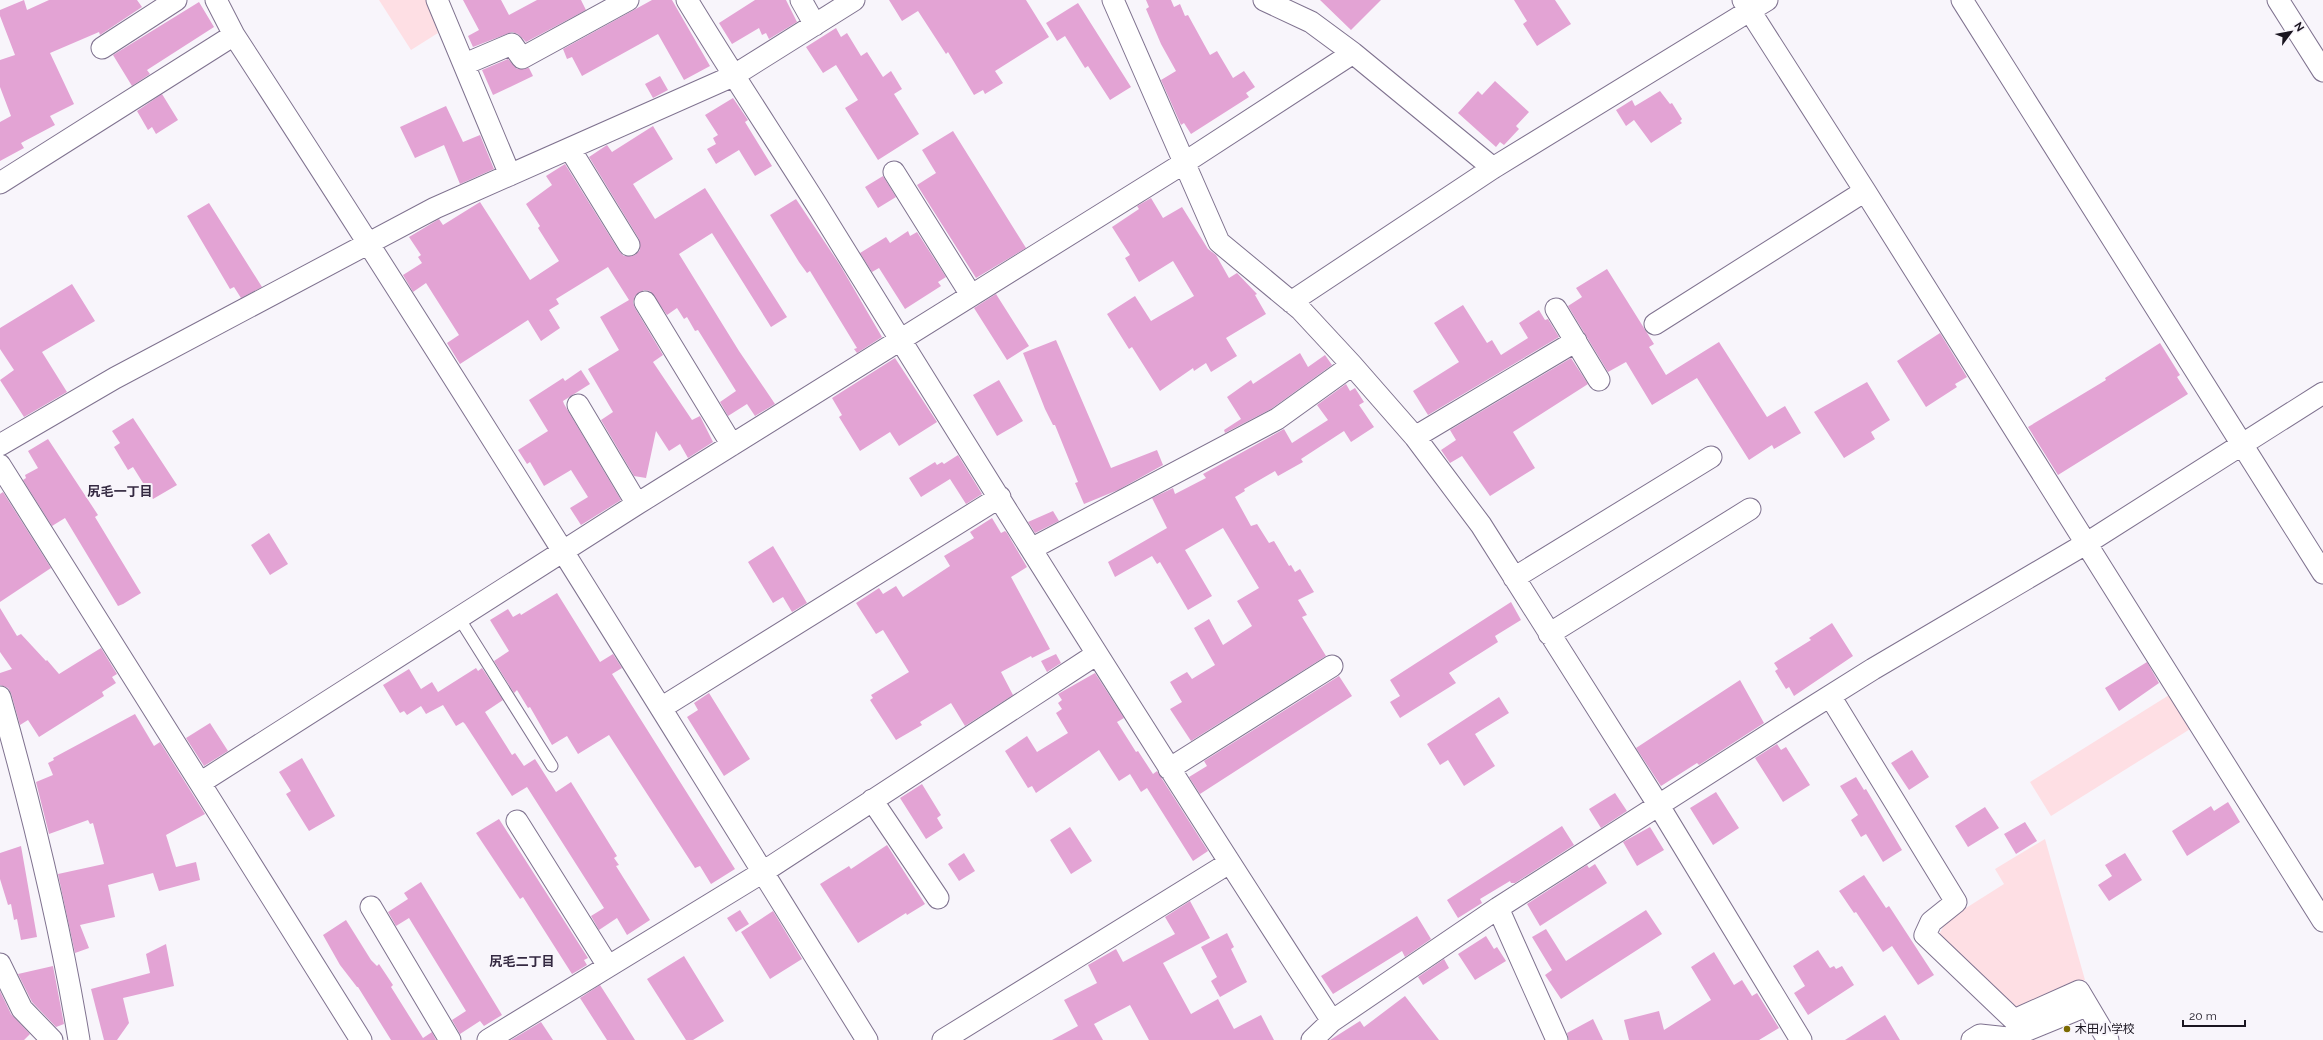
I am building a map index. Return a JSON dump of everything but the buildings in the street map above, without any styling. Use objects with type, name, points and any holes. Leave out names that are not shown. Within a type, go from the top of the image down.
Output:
[{"type":"street","points":[[102,48],[176,0]]},
{"type":"street","points":[[216,0],[234,35],[369,243],[564,550],[867,1040]]},
{"type":"street","points":[[436,0],[465,64],[510,175]]},
{"type":"street","points":[[465,64],[512,44],[522,58],[628,0]]},
{"type":"street","points":[[687,0],[733,76],[818,206],[900,340],[1169,769],[1332,1021]]},
{"type":"street","points":[[801,0],[815,25]]},
{"type":"street","points":[[0,445],[115,378],[436,208],[733,76],[854,0]]},
{"type":"street","points":[[1113,0],[1219,242],[1301,310],[1352,365],[1415,437],[1481,525],[1659,806],[1796,1038]]},
{"type":"street","points":[[1264,0],[1311,22],[1353,54],[1493,168]]},
{"type":"street","points":[[1291,302],[1493,168],[1746,6],[1768,0]]},
{"type":"street","points":[[1962,0],[2323,573]]},
{"type":"street","points":[[2278,0],[2323,71]]},
{"type":"street","points":[[1746,6],[1865,191],[2087,543],[2323,921]]},
{"type":"street","points":[[0,183],[234,35]]},
{"type":"street","points":[[200,782],[637,504],[1184,163],[1353,54]]},
{"type":"street","points":[[570,149],[629,245]]},
{"type":"street","points":[[894,172],[971,295]]},
{"type":"street","points":[[1655,324],[1865,191]]},
{"type":"street","points":[[645,302],[732,445]]},
{"type":"street","points":[[1556,309],[1599,380]]},
{"type":"street","points":[[1415,437],[1576,342]]},
{"type":"street","points":[[1031,549],[1277,419],[1352,365]]},
{"type":"street","points":[[1312,1040],[1332,1021],[1498,908],[1830,696],[2087,543],[2323,393]]},
{"type":"street","points":[[578,405],[637,504]]},
{"type":"street","points":[[1514,578],[1711,457]]},
{"type":"street","points":[[0,465],[361,1040]]},
{"type":"street","points":[[661,708],[1000,498]]},
{"type":"street","points":[[1549,634],[1750,509]]},
{"type":"street","points":[[488,1040],[763,872],[1097,654]]},
{"type":"street","points":[[1169,769],[1332,666]]},
{"type":"street","points":[[1830,696],[1956,902],[1931,922],[1925,935],[2014,1020],[2079,991],[2086,1006],[2108,1040]]},
{"type":"street","points":[[0,697],[15,748],[63,947],[79,1040]]},
{"type":"street","points":[[872,800],[938,898]]},
{"type":"street","points":[[517,821],[608,966]]},
{"type":"street","points":[[942,1040],[1229,863]]},
{"type":"street","points":[[371,907],[450,1040]]},
{"type":"street","points":[[1498,908],[1557,1040]]},
{"type":"street","points":[[0,964],[22,1009],[52,1040]]},
{"type":"street","points":[[1972,1040],[1980,1035],[2008,1038],[2086,1006]]},
{"type":"lane","points":[[459,618],[552,766]]},
{"type":"shaded area","points":[[379,0],[427,0],[438,33],[411,50]]},
{"type":"shaded area","points":[[2174,692],[2195,726],[2051,816],[2030,782]]},
{"type":"shaded area","points":[[2045,839],[2085,980],[2016,1008],[1937,938],[1947,920],[2004,884],[1995,869]]},
{"type":"place","name":"木田小学校","points":[[2067,1029]]},
{"type":"district","name":"尻毛一丁目","points":[[120,491]]},
{"type":"district","name":"尻毛二丁目","points":[[522,961]]}]
